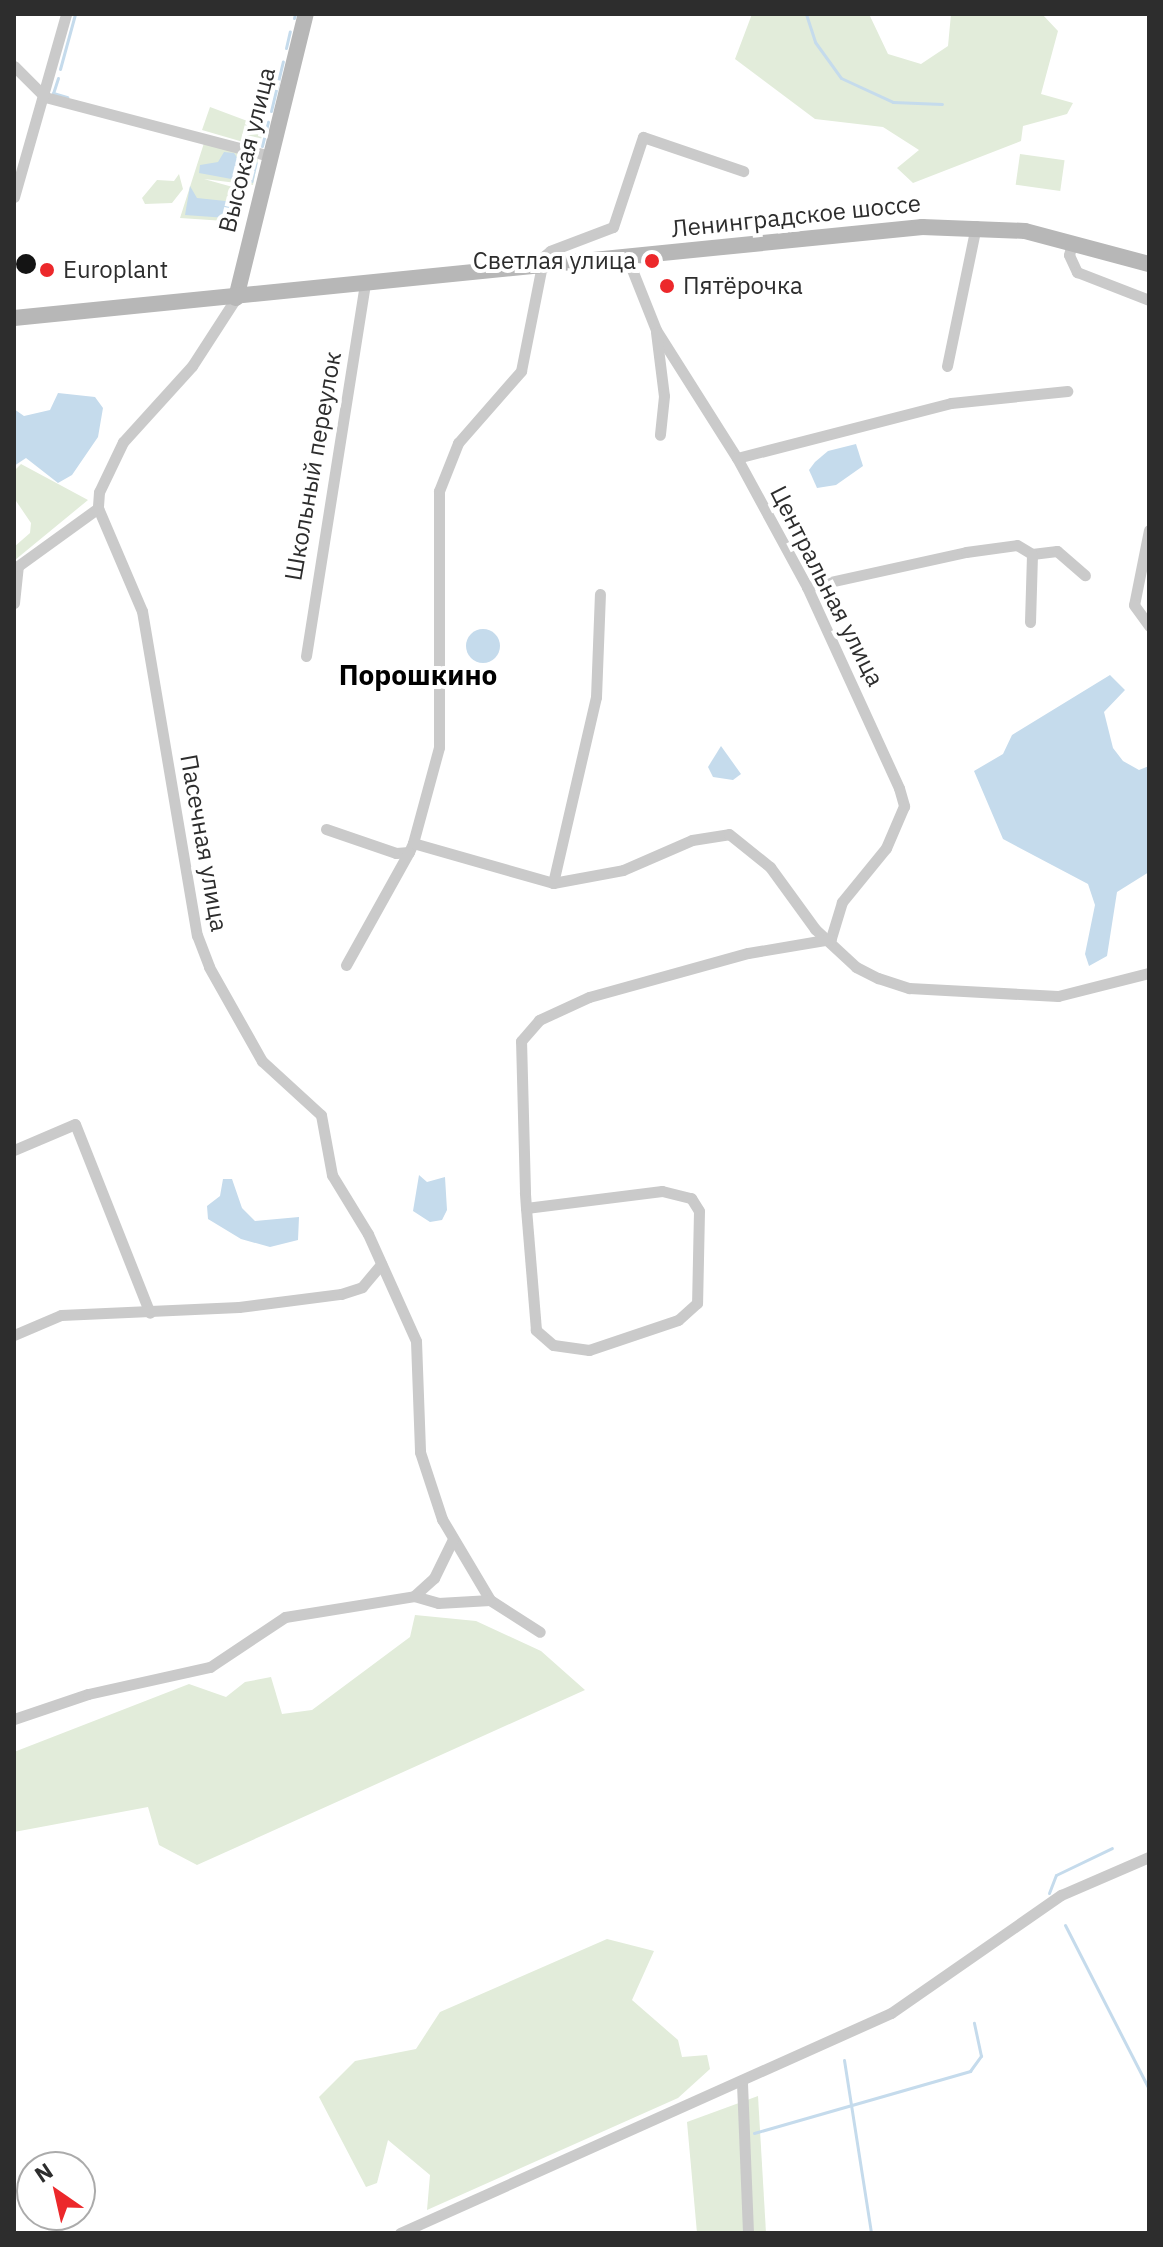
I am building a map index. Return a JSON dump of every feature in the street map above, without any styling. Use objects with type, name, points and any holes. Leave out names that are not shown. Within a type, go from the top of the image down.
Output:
[{"type":"main road","name":"Высокая улица","points":[[236,298],[306,14]]},
{"type":"main road","name":"Ленинградское шоссе","points":[[14,318],[365,285],[863,231],[976,226],[1072,243],[1149,264]]},
{"type":"street","points":[[14,197],[45,97],[66,14]]},
{"type":"street","points":[[14,66],[45,97],[270,156]]},
{"type":"street","points":[[346,965],[411,847],[439,747],[439,491],[458,443],[521,371],[536,266],[550,251],[613,227],[643,137],[743,171]]},
{"type":"street","points":[[947,366],[976,226]]},
{"type":"street","points":[[1072,243],[1069,255],[1077,272],[1149,300]]},
{"type":"street","name":"Центральная улица","points":[[627,257],[656,330],[737,458],[807,587],[904,806],[886,848],[832,920],[831,939]]},
{"type":"street","name":"Школьный переулок","points":[[306,656],[365,285]]},
{"type":"street","points":[[14,603],[16,565],[98,508],[99,492],[123,442],[192,366],[236,298]]},
{"type":"street","points":[[656,330],[664,396],[660,435]]},
{"type":"street","points":[[737,458],[951,403],[1067,391]]},
{"type":"street","name":"Пасечная улица","points":[[98,508],[142,611],[206,960],[262,1061],[321,1115],[332,1175],[381,1264],[416,1341],[420,1452],[453,1539],[490,1600],[540,1632]]},
{"type":"street","points":[[1149,530],[1134,605],[1149,626]]},
{"type":"street","points":[[807,587],[966,552],[1017,545],[1032,554],[1057,551],[1085,575]]},
{"type":"street","points":[[1030,622],[1032,554]]},
{"type":"street","points":[[553,883],[596,697],[600,594]]},
{"type":"street","points":[[326,829],[553,883],[623,870],[692,840],[729,834],[770,867],[815,929],[831,939],[856,967],[909,988],[1058,996],[1149,973]]},
{"type":"street","points":[[526,1208],[662,1191],[691,1198],[699,1211],[697,1303],[678,1320],[626,1342],[589,1350],[553,1345],[536,1330],[526,1208],[521,1041],[539,1020],[589,997],[748,953],[831,939]]},
{"type":"street","points":[[14,1150],[75,1124],[150,1313]]},
{"type":"street","points":[[14,1335],[61,1315],[150,1313],[341,1294],[362,1287],[381,1264]]},
{"type":"street","points":[[414,1596],[438,1573],[453,1539]]},
{"type":"street","points":[[14,1719],[88,1694],[210,1667],[285,1617],[414,1596],[438,1603],[490,1600]]},
{"type":"street","points":[[400,2233],[742,2083],[891,2013],[1061,1895],[1149,1857]]},
{"type":"street","points":[[742,2083],[748,2233]]},
{"type":"green space","points":[[752,14],[869,14],[888,54],[921,64],[948,46],[951,14],[1042,14],[1058,31],[1041,94],[1073,103],[1067,114],[1023,126],[1021,141],[913,183],[897,168],[919,150],[883,127],[815,119],[735,59]]},
{"type":"green space","points":[[210,107],[263,127],[260,147],[202,130]]},
{"type":"green space","points":[[204,143],[258,159],[253,185],[204,179],[247,191],[240,222],[180,218]]},
{"type":"green space","points":[[1020,154],[1065,160],[1060,191],[1016,185]]},
{"type":"green space","points":[[179,174],[183,189],[172,203],[145,204],[142,198],[157,180],[174,181]]},
{"type":"green space","points":[[21,464],[88,500],[15,560],[14,547],[30,533],[31,523],[14,498],[14,471]]},
{"type":"green space","points":[[415,1615],[476,1621],[541,1651],[585,1690],[197,1865],[159,1845],[148,1807],[14,1832],[14,1752],[189,1684],[226,1697],[245,1682],[271,1677],[282,1714],[312,1710],[410,1637]]},
{"type":"green space","points":[[607,1939],[654,1951],[632,2000],[678,2040],[682,2057],[707,2055],[710,2069],[678,2098],[427,2210],[430,2175],[388,2140],[377,2183],[366,2187],[319,2097],[355,2061],[416,2049],[440,2012]]},
{"type":"green space","points":[[758,2096],[766,2233],[697,2233],[687,2122]]},
{"type":"water","points":[[224,152],[234,153],[247,172],[258,162],[253,183],[199,173],[200,165],[218,162]]},
{"type":"water","points":[[190,186],[197,198],[235,202],[242,197],[241,219],[185,215]]},
{"type":"water","points":[[58,393],[95,397],[103,408],[98,437],[72,475],[58,483],[26,458],[14,466],[14,409],[24,416],[50,410]]},
{"type":"water","points":[[856,444],[863,466],[836,485],[817,488],[809,470],[815,462],[828,451]]},
{"type":"water","points":[[483,629],[495,634],[500,646],[495,658],[483,663],[471,658],[466,646],[471,634]]},
{"type":"water","points":[[1110,675],[1125,690],[1104,712],[1113,748],[1123,761],[1139,770],[1149,766],[1149,872],[1117,892],[1107,956],[1089,966],[1085,954],[1095,905],[1088,884],[1003,839],[974,771],[1003,754],[1012,735]]},
{"type":"water","points":[[721,746],[741,774],[733,780],[713,777],[708,767]]},
{"type":"water","points":[[419,1175],[427,1182],[445,1177],[447,1210],[442,1220],[430,1222],[413,1211]]},
{"type":"water","points":[[223,1179],[232,1179],[242,1208],[255,1221],[299,1217],[298,1240],[270,1247],[241,1239],[208,1219],[207,1206],[220,1196]]},
{"type":"building","name":"Europlant","points":[[22,254],[30,254],[36,264],[30,274],[22,274],[16,268],[16,260]]},
{"type":"waterway","points":[[60,69],[75,14]]},
{"type":"waterway","points":[[294,18],[295,14]]},
{"type":"waterway","points":[[806,14],[815,42],[841,78],[893,102],[942,104]]},
{"type":"waterway","points":[[286,48],[290,31]]},
{"type":"waterway","points":[[271,111],[283,61]]},
{"type":"waterway","points":[[58,78],[53,93],[67,97]]},
{"type":"waterway","points":[[262,146],[268,122]]},
{"type":"waterway","points":[[1049,1893],[1056,1875],[1112,1848]]},
{"type":"waterway","points":[[1065,1925],[1149,2089]]},
{"type":"waterway","points":[[754,2133],[970,2071],[981,2056],[974,2023]]},
{"type":"waterway","points":[[844,2060],[871,2233]]},
{"type":"place","name":"Светлая улица","points":[[652,261]]},
{"type":"place","name":"Europlant","points":[[47,270]]},
{"type":"place","name":"Пятёрочка","points":[[667,286]]},
{"type":"district","name":"Порошкино","points":[[418,675]]}]
